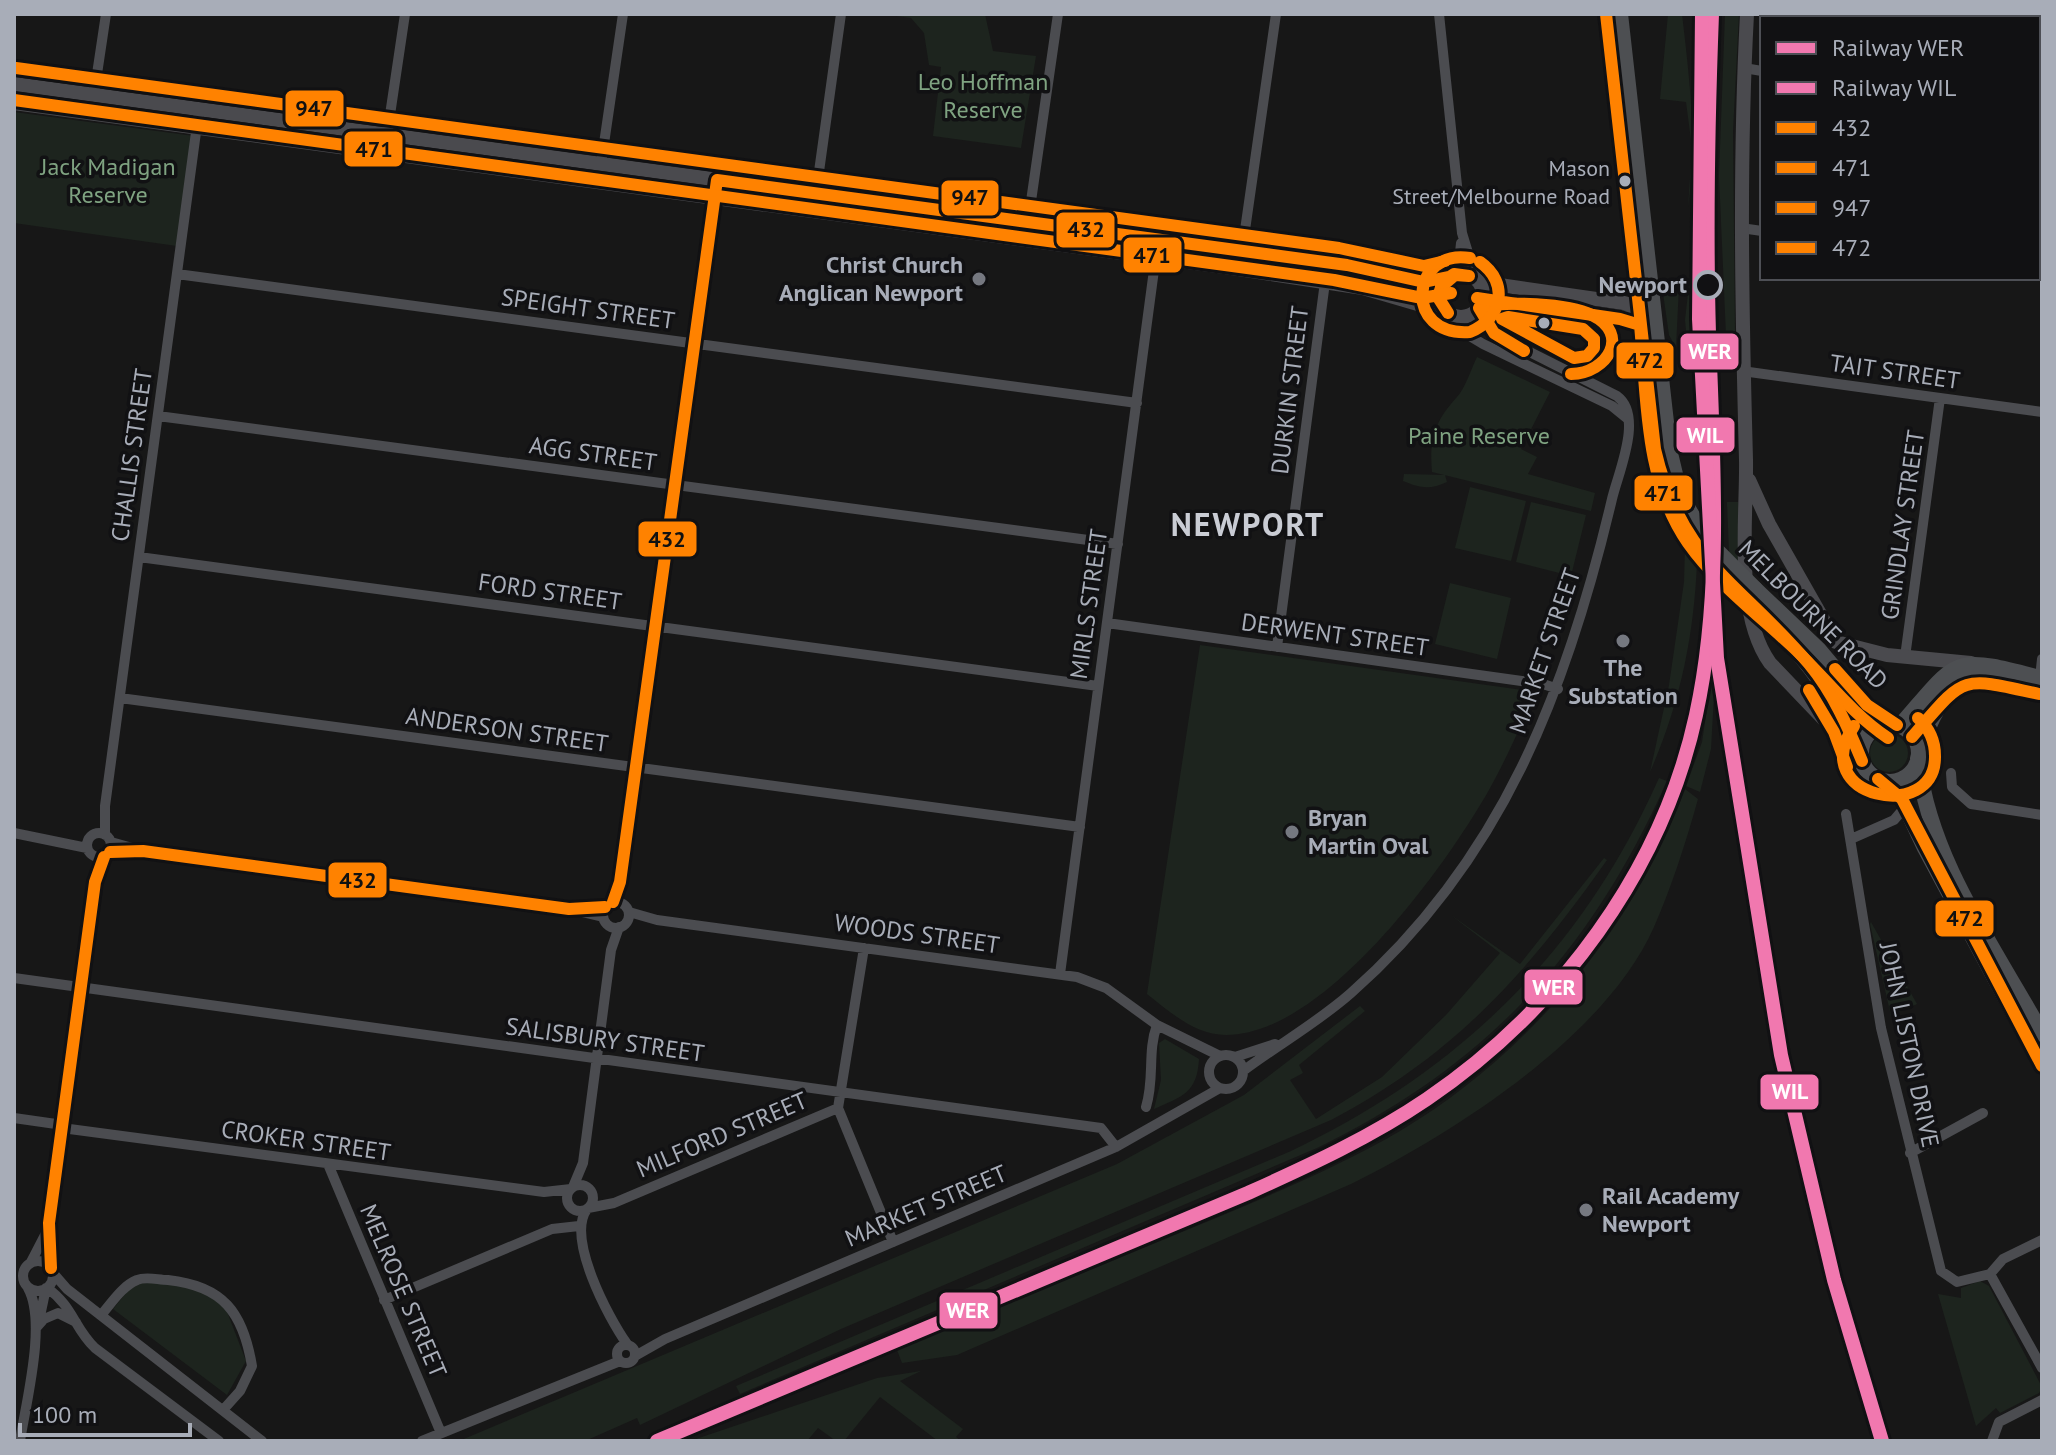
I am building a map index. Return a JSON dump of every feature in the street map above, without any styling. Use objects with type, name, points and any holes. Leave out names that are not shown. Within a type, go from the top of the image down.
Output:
[{"type":"main road","name":"MELBOURNE ROAD","points":[[1606,14],[1645,313],[1680,495],[1707,541],[1818,649],[1861,700],[1898,725]]},
{"type":"main road","name":"MELBOURNE ROAD","points":[[1620,14],[1656,462],[1676,520],[1699,555],[1822,680],[1845,719],[1862,761]]},
{"type":"main road","points":[[1898,725],[1941,677],[1973,663],[2041,678]]},
{"type":"main road","points":[[1878,779],[1889,782],[1904,778],[1914,768],[1930,722],[1949,694],[1973,676],[2041,678]]},
{"type":"main road","points":[[2042,1034],[1939,843],[1925,807],[1914,737],[1898,725],[1882,725],[1869,733],[1862,746],[1862,761],[1878,779],[1897,793],[1906,806],[1925,848],[2042,1065]]},
{"type":"street","points":[[94,94],[106,14]]},
{"type":"street","points":[[387,135],[405,14]]},
{"type":"street","points":[[601,164],[623,14]]},
{"type":"street","points":[[816,193],[841,14]]},
{"type":"street","points":[[1028,222],[1058,14]]},
{"type":"street","points":[[1242,251],[1276,14]]},
{"type":"street","points":[[1439,14],[1462,233],[1459,260],[1438,292],[1446,312],[1466,334],[1612,406],[1628,419]]},
{"type":"street","points":[[1747,14],[1741,228],[1745,530],[1751,611],[1759,645],[1770,663],[1862,761]]},
{"type":"street","points":[[1744,68],[1760,71]]},
{"type":"street","points":[[15,84],[1347,265],[1419,282],[1464,273],[1478,281],[1645,313]]},
{"type":"street","points":[[14,103],[1325,282],[1394,295],[1465,317],[1479,308],[1508,301],[1590,314],[1645,313]]},
{"type":"street","name":"CHALLIS STREET","points":[[52,1270],[49,1223],[199,110]]},
{"type":"street","points":[[625,1351],[583,1251],[574,1238],[575,1226],[568,1205],[583,1163],[717,180]]},
{"type":"street","points":[[1741,228],[1760,231]]},
{"type":"street","points":[[1462,233],[1483,293],[1479,308],[1495,335],[1619,398],[1628,419]]},
{"type":"street","name":"MIRLS STREET","points":[[1060,974],[1158,240]]},
{"type":"street","name":"SPEIGHT STREET","points":[[177,274],[1137,403]]},
{"type":"street","name":"DURKIN STREET","points":[[1277,647],[1325,282]]},
{"type":"street","points":[[1571,374],[1595,371],[1611,353],[1609,332],[1590,314]]},
{"type":"street","name":"TAIT STREET","points":[[1742,371],[2042,412]]},
{"type":"street","name":"GRINDLAY STREET","points":[[1905,657],[1940,398]]},
{"type":"street","name":"AGG STREET","points":[[158,416],[1118,544]]},
{"type":"street","name":"MARKET STREET","points":[[1235,1057],[1282,1041],[1317,1023],[1354,991],[1438,900],[1503,803],[1558,689],[1585,611],[1628,419]]},
{"type":"street","points":[[1746,463],[1751,488],[1833,639],[1850,648],[1973,663]]},
{"type":"street","points":[[1745,530],[1755,520],[1769,524]]},
{"type":"street","name":"FORD STREET","points":[[139,557],[1098,686]]},
{"type":"street","name":"DERWENT STREET","points":[[1107,623],[1543,684],[1558,689]]},
{"type":"street","points":[[1905,657],[1941,677],[1949,694]]},
{"type":"street","points":[[2041,678],[2042,659]]},
{"type":"street","name":"ANDERSON STREET","points":[[120,698],[1080,827]]},
{"type":"street","points":[[1951,773],[1952,787],[1968,803],[2042,815]]},
{"type":"street","points":[[1851,839],[1894,820],[1906,806]]},
{"type":"street","name":"JOHN LISTON DRIVE","points":[[1846,814],[1881,1028],[1941,1271],[1948,1279],[1963,1282],[1990,1274]]},
{"type":"street","name":"WOODS STREET","points":[[14,833],[1060,974],[1106,988],[1157,1025],[1220,1056]]},
{"type":"street","points":[[864,948],[838,1108],[893,1242]]},
{"type":"street","name":"SALISBURY STREET","points":[[14,978],[1101,1128],[1116,1147]]},
{"type":"street","points":[[1146,1107],[1154,1070],[1151,1048],[1157,1025]]},
{"type":"street","name":"MARKET STREET","points":[[1243,1071],[1282,1041]]},
{"type":"street","name":"WOODS STREET","points":[[1193,1043],[1210,1072]]},
{"type":"street","points":[[1220,1056],[1235,1057],[1243,1071],[1236,1086],[1220,1088],[1210,1072],[1220,1056]]},
{"type":"street","name":"MARKET STREET","points":[[1197,1099],[1210,1072]]},
{"type":"street","name":"MARKET STREET","points":[[422,1441],[596,1368],[625,1351],[665,1339],[1116,1147],[1220,1088]]},
{"type":"street","name":"MILFORD STREET","points":[[588,1209],[621,1200],[838,1108]]},
{"type":"street","points":[[1910,1153],[1983,1113]]},
{"type":"street","name":"CROKER STREET","points":[[14,1118],[544,1192],[572,1188]]},
{"type":"street","points":[[384,1300],[544,1232],[575,1226],[592,1201],[583,1163]]},
{"type":"street","name":"MELROSE STREET","points":[[328,1164],[441,1433]]},
{"type":"street","points":[[572,1188],[582,1186],[590,1191]]},
{"type":"street","name":"MILFORD STREET","points":[[590,1191],[621,1200]]},
{"type":"street","name":"CROKER STREET","points":[[544,1192],[568,1205]]},
{"type":"street","points":[[568,1205],[576,1211],[588,1209]]},
{"type":"street","name":"CHALLIS STREET","points":[[30,1262],[49,1223]]},
{"type":"street","points":[[2040,1357],[1990,1274],[2003,1259],[2042,1240]]},
{"type":"street","points":[[14,1265],[42,1261],[101,1315],[262,1441]]},
{"type":"street","points":[[30,1262],[22,1275],[33,1300],[36,1330]]},
{"type":"street","points":[[20,1441],[36,1330],[52,1270]]},
{"type":"street","points":[[101,1315],[129,1284],[142,1278],[199,1285],[222,1299],[235,1314],[252,1366],[240,1391],[223,1410]]},
{"type":"street","points":[[14,1282],[37,1291],[47,1288]]},
{"type":"street","points":[[47,1288],[67,1303],[87,1340],[104,1356],[219,1441]]},
{"type":"street","points":[[36,1330],[44,1319],[57,1314],[68,1315],[77,1323]]},
{"type":"street","points":[[1992,1438],[1999,1422],[2042,1400]]},
{"type":"green space","name":"Leo Hoffman Reserve","points":[[882,14],[985,14],[993,51],[1036,56],[1021,148],[933,136],[941,67],[929,65],[924,33],[911,18]]},
{"type":"green space","points":[[1668,14],[1682,14],[1692,148],[1686,102],[1660,99]]},
{"type":"green space","points":[[1725,14],[1739,14],[1733,131],[1735,335],[1726,335],[1719,176]]},
{"type":"green space","name":"Jack Madigan Reserve","points":[[14,112],[194,136],[177,246],[14,223]]},
{"type":"green space","points":[[1692,148],[1692,158],[1688,208]]},
{"type":"green space","points":[[1699,196],[1697,339],[1689,340],[1690,372],[1685,320]]},
{"type":"green space","points":[[1662,286],[1679,286],[1676,348],[1669,335]]},
{"type":"green space","name":"Paine Reserve","points":[[1477,357],[1550,392],[1521,449],[1537,457],[1528,474],[1595,493],[1591,511],[1432,472],[1435,431],[1443,414],[1463,388]]},
{"type":"green space","points":[[1707,439],[1712,486],[1708,530],[1701,521],[1697,440]]},
{"type":"green space","points":[[1404,474],[1445,475],[1447,482],[1420,487],[1403,481]]},
{"type":"green space","points":[[1470,487],[1526,501],[1511,561],[1455,548]]},
{"type":"green space","points":[[1531,502],[1586,515],[1571,576],[1516,562]]},
{"type":"green space","points":[[1727,502],[1738,502],[1743,566],[1729,553]]},
{"type":"green space","points":[[1685,546],[1697,562],[1689,643],[1670,721],[1650,772],[1669,685],[1684,582]]},
{"type":"green space","points":[[1450,583],[1511,598],[1497,659],[1435,644]]},
{"type":"green space","points":[[1717,642],[1711,749],[1700,792],[1686,786],[1702,742]]},
{"type":"green space","name":"Bryan Martin Oval","points":[[1200,645],[1537,692],[1496,778],[1469,823],[1443,862],[1377,942],[1340,978],[1302,1008],[1264,1028],[1226,1035],[1193,1027],[1147,994]]},
{"type":"green space","points":[[1889,734],[1902,740],[1908,753],[1902,766],[1889,772],[1876,766],[1870,753],[1876,740]]},
{"type":"green space","points":[[1659,778],[1667,781],[1637,843],[1604,899],[1567,951],[1527,998],[1482,1041],[1433,1080],[1317,1148],[740,1394],[736,1386],[1291,1151],[1352,1119],[1409,1083],[1462,1043],[1510,999],[1554,951],[1593,898],[1628,840]]},
{"type":"green space","points":[[1685,789],[1698,799],[1673,880],[1654,927],[1631,967],[1601,1006],[1564,1043],[1523,1077],[1435,1138],[1351,1184],[957,1355],[902,1363],[897,1350],[1314,1175],[1372,1147],[1447,1100],[1533,1026],[1571,984],[1637,890]]},
{"type":"green space","points":[[1604,858],[1607,860],[1578,901],[1486,1008],[1415,1068],[1331,1120],[841,1329],[640,1425],[637,1418],[585,1441],[459,1441],[1117,1164],[1244,1095],[1360,1006],[1365,1011],[1299,1065],[1303,1073],[1290,1080],[1316,1119],[1382,1077],[1446,1015],[1500,953],[1451,915],[1520,964]]},
{"type":"green space","points":[[1870,924],[1917,1004],[1891,1016]]},
{"type":"green space","points":[[1165,1039],[1199,1059],[1198,1070],[1187,1092],[1154,1109],[1161,1080],[1159,1043]]},
{"type":"green space","points":[[145,1281],[201,1289],[226,1309],[246,1361],[227,1395],[113,1309],[131,1287]]},
{"type":"green space","points":[[1980,1281],[1989,1286],[2042,1387],[2039,1393],[2000,1413],[1996,1408],[1976,1426],[1938,1294],[1961,1298],[1961,1288]]},
{"type":"green space","points":[[921,1371],[900,1381],[963,1429],[956,1437],[961,1441],[938,1441],[880,1397],[844,1441],[836,1441],[818,1428],[807,1441],[690,1441],[877,1378]]},
{"type":"rail line","name":"WIL","points":[[1702,14],[1699,319],[1717,658],[1781,1055],[1834,1280],[1882,1441]]},
{"type":"rail line","name":"WER","points":[[657,1441],[1248,1193],[1362,1138],[1406,1113],[1475,1063],[1520,1023],[1561,980],[1598,932],[1630,882],[1658,828],[1680,773],[1696,715],[1710,621],[1714,525],[1708,254],[1712,14]]},
{"type":"transit line","name":"472","points":[[1606,14],[1655,449],[1666,487],[1680,519],[1697,545],[1818,675],[1862,761]]},
{"type":"transit line","name":"947","points":[[16,68],[1339,248],[1424,266],[1445,261]]},
{"type":"transit line","name":"471","points":[[14,100],[1334,280],[1422,298],[1451,293]]},
{"type":"transit line","name":"432","points":[[613,902],[620,882],[717,180],[1347,265],[1424,282],[1448,277]]},
{"type":"transit line","name":"471","points":[[1470,258],[1450,259],[1436,266],[1426,278],[1422,293],[1425,308],[1433,321],[1448,330],[1470,332],[1489,319],[1495,310],[1498,300],[1496,280],[1480,262]]},
{"type":"transit line","name":"432","points":[[1448,313],[1438,297],[1443,281],[1454,274],[1469,276]]},
{"type":"transit line","name":"432","points":[[1448,313],[1439,299],[1441,287],[1455,275],[1469,276]]},
{"type":"transit line","name":"471","points":[[1477,298],[1620,319],[1640,325],[1655,466],[1674,519],[1688,543],[1725,586],[1796,650],[1863,718],[1888,738]]},
{"type":"transit line","name":"432","points":[[1480,307],[1520,304],[1552,306],[1581,311],[1604,323],[1610,332],[1610,351],[1595,367],[1571,374]]},
{"type":"transit line","name":"432","points":[[1479,308],[1494,333],[1524,351]]},
{"type":"transit line","name":"947","points":[[1508,317],[1583,329],[1594,339],[1594,348],[1587,356],[1574,358],[1502,319],[1508,317]]},
{"type":"transit line","name":"472","points":[[1835,669],[1867,705],[1897,725]]},
{"type":"transit line","name":"471","points":[[1912,737],[1943,702],[1965,686],[1993,684],[2039,694]]},
{"type":"transit line","name":"471","points":[[1809,690],[1834,732],[1847,767]]},
{"type":"transit line","name":"471","points":[[1854,726],[1843,751],[1846,771],[1858,785],[1876,794],[1897,795],[1916,790],[1930,777],[1934,745],[1929,731],[1918,718]]},
{"type":"transit line","name":"472","points":[[1878,779],[1902,799],[2042,1066]]},
{"type":"transit line","name":"432","points":[[110,852],[143,851],[569,909],[605,907]]},
{"type":"transit line","name":"432","points":[[51,1268],[49,1223],[95,882],[104,857]]},
{"type":"place","name":"Mason Street/Melbourne Road","points":[[1625,181]]},
{"type":"place","name":"Christ Church Anglican Newport","points":[[979,279]]},
{"type":"place","name":"Newport","points":[[1708,285]]},
{"type":"place","name":"The Substation","points":[[1623,641]]},
{"type":"place","name":"Bryan Martin Oval","points":[[1292,832]]},
{"type":"place","name":"Rail Academy Newport","points":[[1586,1210]]},
{"type":"district","name":"NEWPORT","points":[[1248,525]]}]
